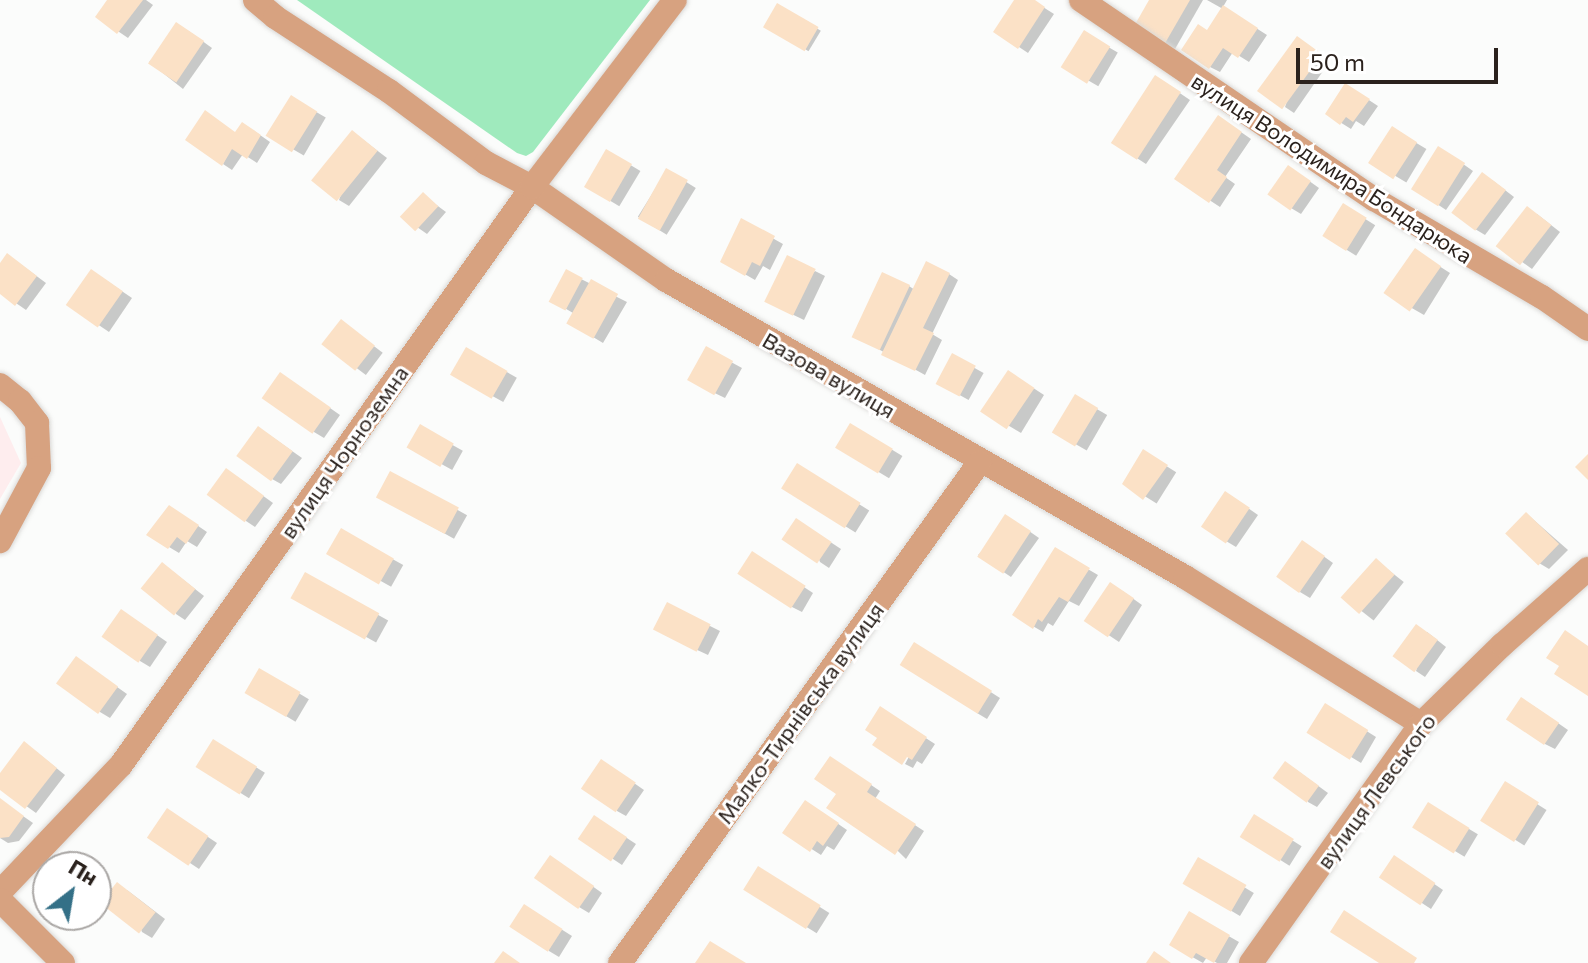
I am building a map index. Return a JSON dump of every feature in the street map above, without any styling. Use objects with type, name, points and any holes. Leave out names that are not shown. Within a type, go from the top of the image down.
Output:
[{"type":"street","name":"Вазова вулиця","points":[[255,0],[275,17],[389,91],[486,163],[532,187],[666,280],[979,463],[1185,577],[1421,724]]},
{"type":"street","name":"вулиця Чорноземна","points":[[0,892],[121,765],[532,187],[675,0]]},
{"type":"street","name":"вулиця Володимира Бондарюка","points":[[1081,0],[1374,199],[1542,297],[1588,329]]},
{"type":"street","points":[[0,385],[20,401],[37,423],[39,468],[0,541]]},
{"type":"street","name":"Малко-Тирнівська вулиця","points":[[620,963],[979,463]]},
{"type":"street","name":"вулиця Левського","points":[[1251,963],[1421,724],[1502,645],[1588,569]]},
{"type":"street","points":[[0,900],[63,963]]},
{"type":"shaded area","points":[[0,417],[21,463],[0,499]]},
{"type":"green space","points":[[297,0],[650,0],[533,152],[526,156],[517,153]]},
{"type":"building","points":[[107,0],[143,0],[117,34],[95,17]]},
{"type":"building","points":[[1014,0],[1035,0],[1045,7],[1018,49],[993,32]]},
{"type":"building","points":[[1149,0],[1190,0],[1164,45],[1133,28]]},
{"type":"building","points":[[777,3],[819,27],[805,51],[763,27]]},
{"type":"building","points":[[1223,5],[1258,28],[1238,58],[1223,48],[1209,69],[1181,50],[1198,24],[1207,30]]},
{"type":"building","points":[[176,22],[204,41],[176,82],[148,63]]},
{"type":"building","points":[[1084,30],[1110,46],[1087,84],[1061,67]]},
{"type":"building","points":[[1297,36],[1322,54],[1282,109],[1257,91]]},
{"type":"building","points":[[1155,75],[1181,92],[1137,160],[1111,143]]},
{"type":"building","points":[[1345,83],[1370,99],[1353,122],[1346,117],[1340,125],[1325,114]]},
{"type":"building","points":[[291,95],[317,111],[292,152],[266,136]]},
{"type":"building","points":[[205,110],[235,132],[242,122],[261,135],[247,159],[232,149],[222,166],[185,140]]},
{"type":"building","points":[[1218,115],[1242,132],[1217,170],[1227,177],[1209,203],[1174,179]]},
{"type":"building","points":[[1392,126],[1417,142],[1393,179],[1368,163]]},
{"type":"building","points":[[352,130],[378,151],[337,201],[311,181]]},
{"type":"building","points":[[1438,146],[1465,163],[1438,206],[1411,189]]},
{"type":"building","points":[[606,149],[632,164],[610,202],[584,187]]},
{"type":"building","points":[[1288,165],[1311,181],[1290,211],[1267,194]]},
{"type":"building","points":[[666,168],[688,180],[660,231],[638,219]]},
{"type":"building","points":[[1482,172],[1506,190],[1475,231],[1451,213]]},
{"type":"building","points":[[423,192],[438,206],[415,231],[400,217]]},
{"type":"building","points":[[1343,203],[1367,218],[1346,251],[1322,236]]},
{"type":"building","points":[[1527,206],[1551,225],[1520,265],[1496,246]]},
{"type":"building","points":[[741,218],[775,236],[760,266],[752,262],[745,276],[720,262]]},
{"type":"building","points":[[1415,248],[1441,266],[1410,311],[1383,293]]},
{"type":"building","points":[[7,253],[37,276],[15,306],[0,294],[0,263]]},
{"type":"building","points":[[787,255],[816,269],[793,316],[764,302]]},
{"type":"building","points":[[926,261],[950,273],[923,328],[934,333],[915,371],[881,355]]},
{"type":"building","points":[[91,269],[123,291],[98,327],[66,305]]},
{"type":"building","points":[[566,269],[583,278],[565,311],[549,302]]},
{"type":"building","points":[[882,272],[910,285],[880,350],[852,337]]},
{"type":"building","points":[[591,279],[618,294],[593,339],[566,324]]},
{"type":"building","points":[[341,319],[375,345],[355,371],[321,344]]},
{"type":"building","points":[[706,346],[733,361],[714,395],[687,380]]},
{"type":"building","points":[[466,347],[508,371],[492,399],[450,375]]},
{"type":"building","points":[[952,353],[976,366],[959,397],[936,384]]},
{"type":"building","points":[[1008,370],[1035,388],[1007,429],[980,411]]},
{"type":"building","points":[[280,372],[331,408],[312,434],[262,398]]},
{"type":"building","points":[[1075,394],[1098,408],[1075,446],[1052,433]]},
{"type":"building","points":[[850,423],[893,449],[878,474],[835,448]]},
{"type":"building","points":[[420,424],[454,444],[440,467],[406,447]]},
{"type":"building","points":[[258,426],[293,451],[271,481],[236,456]]},
{"type":"building","points":[[1143,449],[1168,465],[1143,500],[1122,484]]},
{"type":"building","points":[[1588,454],[1588,480],[1575,467]]},
{"type":"building","points":[[797,463],[861,503],[845,528],[781,488]]},
{"type":"building","points":[[226,468],[264,496],[245,522],[207,495]]},
{"type":"building","points":[[390,471],[459,508],[445,534],[376,497]]},
{"type":"building","points":[[1225,491],[1250,508],[1226,543],[1201,527]]},
{"type":"building","points":[[169,505],[199,525],[186,544],[177,537],[168,549],[146,535]]},
{"type":"building","points":[[1526,512],[1559,544],[1538,566],[1505,534]]},
{"type":"building","points":[[1005,514],[1031,531],[1003,574],[977,557]]},
{"type":"building","points":[[796,518],[832,542],[817,564],[781,540]]},
{"type":"building","points":[[341,528],[394,558],[379,584],[326,554]]},
{"type":"building","points":[[1302,540],[1325,556],[1299,593],[1276,577]]},
{"type":"building","points":[[1055,547],[1090,568],[1068,602],[1059,597],[1042,622],[1038,619],[1033,629],[1012,615]]},
{"type":"building","points":[[752,551],[806,586],[791,609],[737,574]]},
{"type":"building","points":[[1376,558],[1395,575],[1359,614],[1341,597]]},
{"type":"building","points":[[162,562],[195,589],[174,615],[141,588]]},
{"type":"building","points":[[305,572],[379,613],[365,639],[290,598]]},
{"type":"building","points":[[1110,582],[1134,598],[1108,637],[1084,621]]},
{"type":"building","points":[[667,602],[711,624],[697,652],[653,630]]},
{"type":"building","points":[[121,609],[158,635],[138,663],[101,637]]},
{"type":"building","points":[[1416,624],[1438,640],[1414,672],[1392,656]]},
{"type":"building","points":[[1565,630],[1588,646],[1588,696],[1554,674],[1559,666],[1546,658]]},
{"type":"building","points":[[914,642],[992,691],[978,714],[900,665]]},
{"type":"building","points":[[76,656],[118,687],[98,714],[56,684]]},
{"type":"building","points":[[259,668],[301,692],[286,717],[244,693]]},
{"type":"building","points":[[1521,697],[1559,723],[1544,745],[1506,719]]},
{"type":"building","points":[[1325,703],[1368,730],[1350,760],[1306,733]]},
{"type":"building","points":[[880,706],[927,737],[912,760],[907,757],[902,765],[872,745],[877,738],[865,730]]},
{"type":"building","points":[[213,739],[257,767],[240,795],[196,767]]},
{"type":"building","points":[[24,741],[57,768],[25,809],[0,790],[0,773]]},
{"type":"building","points":[[830,756],[872,784],[867,792],[916,824],[895,855],[826,808],[836,794],[814,779]]},
{"type":"building","points":[[601,759],[636,782],[616,812],[581,789]]},
{"type":"building","points":[[1285,761],[1319,786],[1307,803],[1273,778]]},
{"type":"building","points":[[1505,781],[1539,802],[1514,842],[1480,821]]},
{"type":"building","points":[[0,798],[24,816],[9,837],[0,838]]},
{"type":"building","points":[[805,800],[839,823],[823,846],[817,841],[810,852],[782,833]]},
{"type":"building","points":[[1428,802],[1470,828],[1454,853],[1412,827]]},
{"type":"building","points":[[167,808],[208,836],[188,866],[147,838]]},
{"type":"building","points":[[1254,814],[1294,839],[1280,862],[1240,837]]},
{"type":"building","points":[[594,815],[627,837],[611,861],[578,839]]},
{"type":"building","points":[[550,855],[594,886],[578,909],[534,878]]},
{"type":"building","points":[[1394,855],[1435,883],[1420,905],[1379,877]]},
{"type":"building","points":[[1198,857],[1246,885],[1231,912],[1182,884]]},
{"type":"building","points":[[758,866],[821,905],[806,929],[743,890]]},
{"type":"building","points":[[117,882],[156,912],[139,933],[112,912],[112,888]]},
{"type":"building","points":[[524,904],[563,929],[548,952],[509,927]]},
{"type":"building","points":[[1344,910],[1417,958],[1414,963],[1379,963],[1330,932]]},
{"type":"building","points":[[1189,911],[1230,935],[1214,963],[1196,953],[1192,959],[1169,945]]},
{"type":"building","points":[[710,941],[746,963],[695,963]]},
{"type":"building","points":[[503,951],[520,963],[494,963]]},
{"type":"building","points":[[1154,951],[1171,963],[1146,963]]}]
